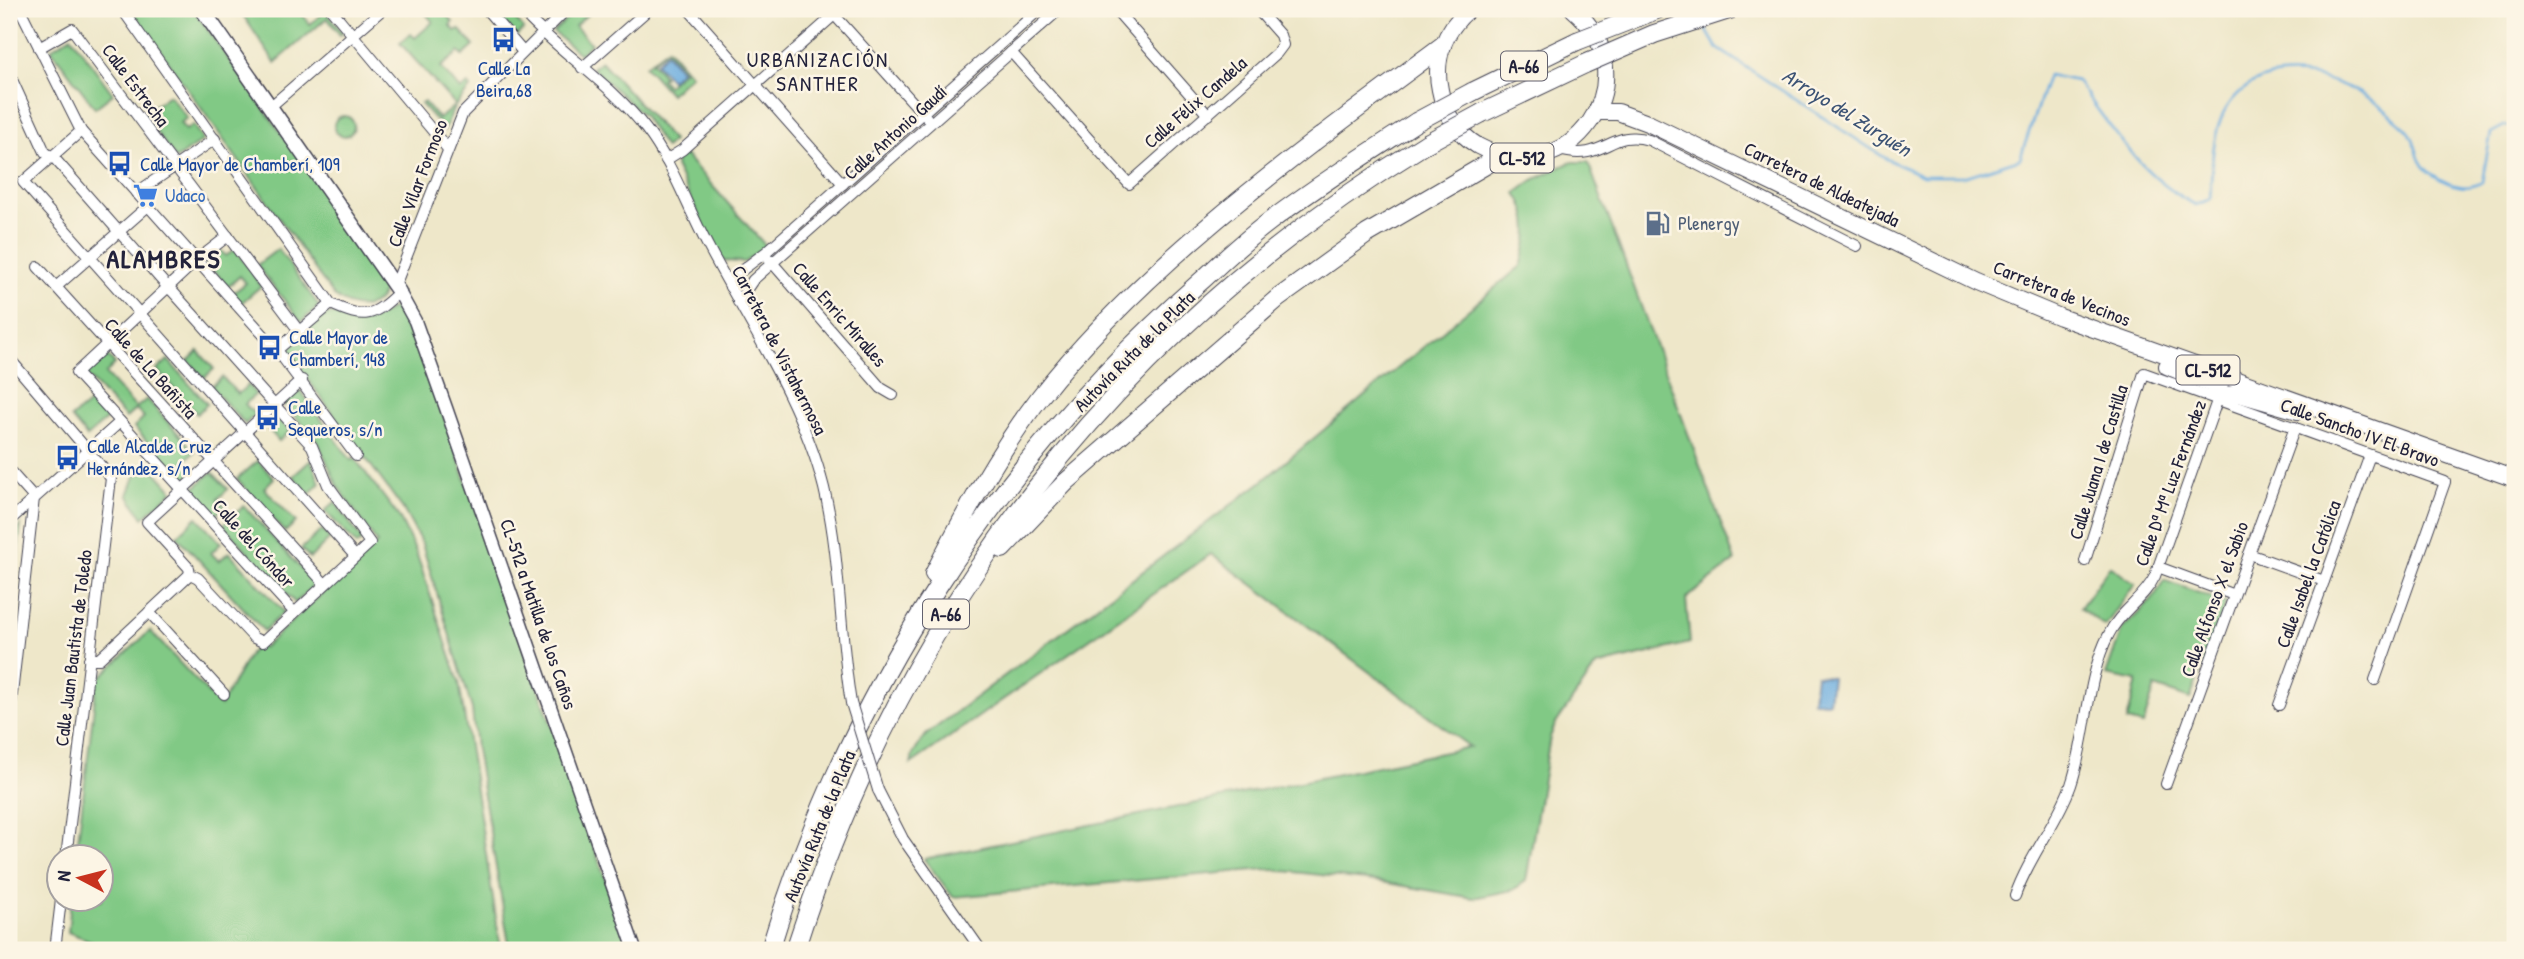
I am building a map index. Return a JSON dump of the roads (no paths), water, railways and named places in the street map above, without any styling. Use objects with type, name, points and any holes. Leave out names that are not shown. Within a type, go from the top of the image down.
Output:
[{"type":"highway","name":"Autovía Ruta de la Plata","points":[[770,950],[802,854],[847,748],[897,653],[969,537],[1070,410],[1160,317],[1267,223],[1416,122],[1577,41],[1658,9]]},
{"type":"highway","name":"Autovía Ruta de la Plata","points":[[795,950],[844,812],[896,701],[964,587],[1041,481],[1089,424],[1181,330],[1282,242],[1427,143],[1482,113],[1585,64],[1654,34],[1732,9]]},
{"type":"highway","points":[[847,748],[875,682],[978,491],[1018,426],[1068,363],[1132,298],[1256,188],[1442,46]]},
{"type":"highway","points":[[844,812],[918,674],[975,583],[1066,482],[1226,341],[1320,265],[1367,234],[1501,156]]},
{"type":"main road","points":[[202,9],[397,289]]},
{"type":"main road","points":[[1448,9],[1453,25]]},
{"type":"main road","name":"CL-512","points":[[1469,9],[1453,25],[1442,46],[1438,86],[1449,117],[1474,143],[1501,156],[1525,158],[1558,150],[1577,137],[1596,112],[1604,90],[1605,66],[1602,49],[1591,26],[1573,9]]},
{"type":"main road","name":"Carretera de Aldeatejada","points":[[1604,90],[1614,101],[1650,124],[1976,282]]},
{"type":"main road","name":"Carretera de Aldeatejada","points":[[1596,112],[1618,113],[1650,124]]},
{"type":"main road","name":"Carretera de Vecinos","points":[[1976,282],[2302,415],[2442,453],[2515,479]]},
{"type":"main road","name":"Carretera de Vecinos","points":[[1976,282],[2017,308],[2166,365],[2221,393]]},
{"type":"main road","points":[[2142,348],[2218,377],[2221,393],[2234,384],[2289,402],[2302,415]]},
{"type":"street","points":[[20,9],[81,131],[277,350],[302,380],[356,456]]},
{"type":"street","points":[[122,9],[331,304],[365,315],[377,313],[397,289]]},
{"type":"street","points":[[331,9],[447,148]]},
{"type":"street","points":[[270,107],[383,9]]},
{"type":"street","points":[[486,9],[523,52]]},
{"type":"street","name":"Carretera de Vistahermosa","points":[[520,9],[541,33],[638,118],[666,160],[720,269],[793,403],[824,489],[831,522],[844,662],[851,703],[878,790],[903,839],[981,950]]},
{"type":"street","name":"Calle Vilar Formoso","points":[[397,289],[447,148],[471,102],[567,9]]},
{"type":"street","points":[[582,68],[649,9]]},
{"type":"street","points":[[688,9],[843,184]]},
{"type":"street","name":"Calle Antonio Gaudí","points":[[730,287],[748,265],[1040,9]]},
{"type":"street","name":"Calle Antonio Gaudí","points":[[738,302],[753,280],[1060,9]]},
{"type":"street","points":[[1115,9],[1208,115]]},
{"type":"street","name":"Calle Félix Candela","points":[[1011,52],[1129,184],[1283,45],[1280,35],[1257,9]]},
{"type":"street","points":[[666,160],[682,150],[756,85],[835,11],[932,123]]},
{"type":"street","name":"Calle Estrecha","points":[[39,48],[71,28],[299,331]]},
{"type":"street","points":[[9,73],[45,152],[52,156],[312,446],[328,485],[370,543],[263,642],[254,638],[196,576],[190,574]]},
{"type":"street","points":[[81,131],[23,182],[138,315],[355,556]]},
{"type":"street","points":[[1558,150],[1591,154],[1625,136],[1649,140],[1857,246]]},
{"type":"street","points":[[1577,137],[1591,154]]},
{"type":"street","points":[[136,193],[215,139]]},
{"type":"street","points":[[56,287],[148,206]]},
{"type":"street","points":[[107,345],[197,260],[228,236]]},
{"type":"street","name":"Calle Enric Miralles","points":[[766,252],[881,388],[893,395]]},
{"type":"street","name":"Calle Antonio Gaudí","points":[[720,269],[748,265]]},
{"type":"street","name":"Calle de La Bañista","points":[[38,267],[325,584]]},
{"type":"street","name":"Calle Antonio Gaudí","points":[[730,287],[753,280]]},
{"type":"street","name":"CL-512 a Matilla de los Caños","points":[[397,289],[408,308],[473,483],[635,950]]},
{"type":"street","points":[[277,350],[331,304]]},
{"type":"street","points":[[387,304],[408,308]]},
{"type":"street","name":"Calle del Cóndor","points":[[107,345],[76,373],[294,612]]},
{"type":"street","name":"Calle Juan Bautista de Toledo","points":[[9,358],[111,478],[68,844]]},
{"type":"street","name":"Calle Sancho IV El Bravo","points":[[2144,373],[2302,415],[2370,455],[2445,482],[2375,680]]},
{"type":"street","name":"Calle Juana I de Castilla","points":[[2085,561],[2144,373]]},
{"type":"street","points":[[190,574],[189,568],[147,522],[302,380]]},
{"type":"street","name":"Calle Dª Mª Luz Fernández","points":[[2015,896],[2025,867],[2070,788],[2107,636],[2123,613],[2143,595],[2158,567],[2221,393]]},
{"type":"street","name":"Calle Alfonso X el Sabio","points":[[2166,784],[2302,415]]},
{"type":"street","points":[[9,521],[120,422]]},
{"type":"street","name":"Calle Isabel la Católica","points":[[2279,705],[2370,455]]},
{"type":"street","points":[[9,470],[34,498],[9,721]]},
{"type":"street","points":[[2249,554],[2324,581]]},
{"type":"street","points":[[2158,567],[2234,595]]},
{"type":"street","points":[[89,659],[99,659],[190,574]]},
{"type":"street","points":[[149,612],[224,694]]},
{"type":"street","points":[[55,950],[59,914]]},
{"type":"water","points":[[666,53],[681,70],[671,80],[656,63]]},
{"type":"water","points":[[1816,675],[1832,677],[1829,702],[1813,701]]},
{"type":"waterway","name":"Arroyo del Zurguén","points":[[1703,24],[1717,48],[1885,158],[1923,176],[1967,176],[2020,159],[2048,75],[2077,81],[2144,167],[2177,194],[2196,205],[2210,199],[2214,148],[2221,119],[2235,97],[2254,83],[2276,76],[2300,75],[2325,79],[2371,100],[2408,130],[2421,162],[2428,171],[2461,187],[2482,182],[2491,133],[2504,126],[2515,126]]},
{"type":"place","name":"Calle La Beira,68","points":[[504,40]]},
{"type":"place","name":"Calle Mayor de Chamberí, 109","points":[[120,164]]},
{"type":"place","name":"Udaco","points":[[145,195]]},
{"type":"place","name":"Plenergy","points":[[1658,223]]},
{"type":"place","name":"Calle Mayor de Chamberí, 148","points":[[269,348]]},
{"type":"place","name":"Calle Sequeros, s/n","points":[[268,418]]},
{"type":"place","name":"Calle Alcalde Cruz Hernández, s/n","points":[[67,457]]},
{"type":"district","name":"URBANIZACIÓN SANTHER","points":[[818,71]]},
{"type":"district","name":"ALAMBRES","points":[[164,258]]}]
